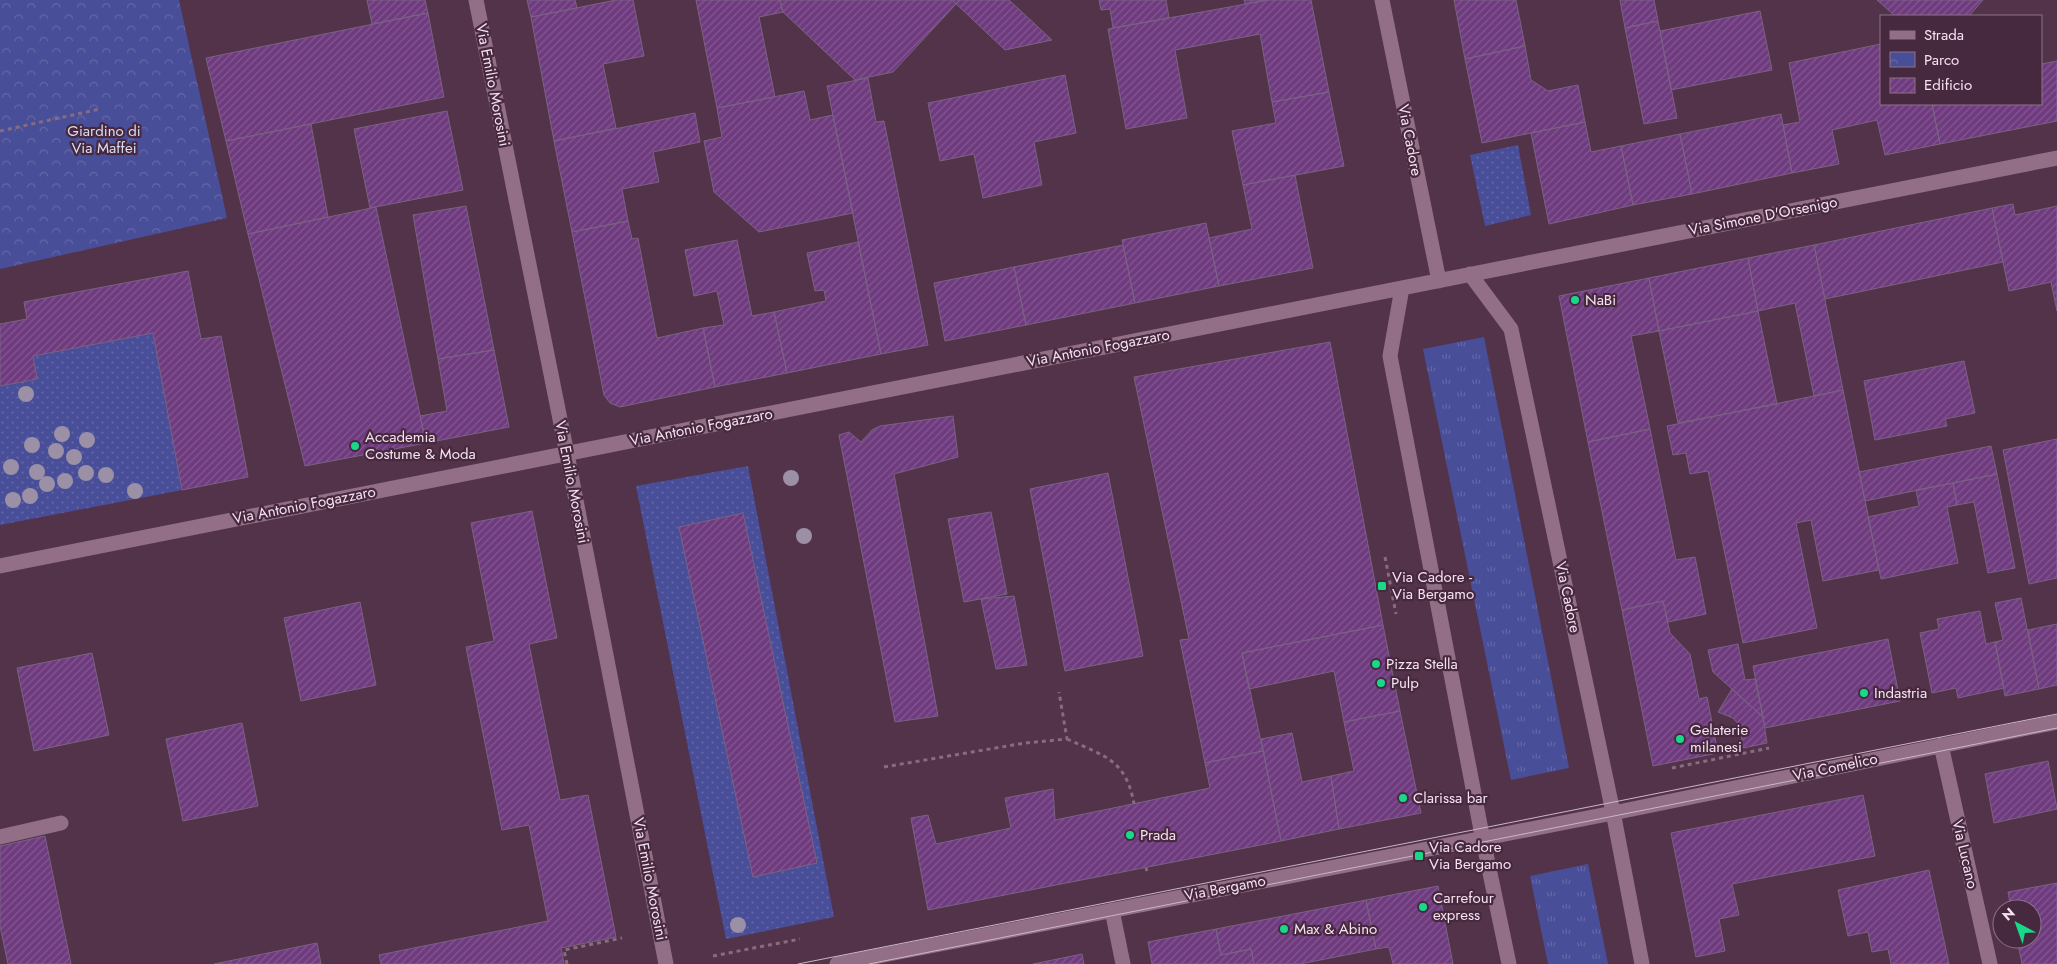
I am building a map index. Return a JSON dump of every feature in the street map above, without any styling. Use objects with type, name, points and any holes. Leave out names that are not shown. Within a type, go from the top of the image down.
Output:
[{"type":"street","name":"Via Emilio Morosini","points":[[476,0],[666,964]]},
{"type":"street","name":"Via Cadore","points":[[1382,0],[1438,281]]},
{"type":"street","name":"Via Simone D'Orsenigo","points":[[1470,274],[2057,158]]},
{"type":"street","name":"Via Cadore","points":[[1470,274],[1511,329],[1613,812],[1642,964]]},
{"type":"street","points":[[1470,274],[1402,288],[1390,356],[1482,838],[1509,964]]},
{"type":"street","name":"Via Antonio Fogazzaro","points":[[0,566],[1402,288]]},
{"type":"street","name":"Via Comelico","points":[[1613,812],[2057,722]]},
{"type":"street","name":"Via Lucano","points":[[1941,745],[1990,964]]},
{"type":"street","name":"Via Bergamo","points":[[837,964],[1613,812]]},
{"type":"street","points":[[0,836],[61,823]]},
{"type":"street","points":[[1112,910],[1122,964]]},
{"type":"path","points":[[0,131],[100,109]]},
{"type":"path","points":[[1385,557],[1396,614]]},
{"type":"path","points":[[1059,692],[1066,739]]},
{"type":"path","points":[[884,767],[1006,746],[1066,739],[1112,759],[1131,787],[1134,804]]},
{"type":"path","points":[[1672,768],[1769,748]]},
{"type":"path","points":[[567,964],[564,950],[622,938]]},
{"type":"path","points":[[713,956],[800,939]]},
{"type":"green space","name":"Giardino di Via Maffei","points":[[0,0],[179,0],[227,218],[0,269]]},
{"type":"green space","points":[[1518,145],[1531,215],[1485,226],[1470,155]]},
{"type":"green space","points":[[153,333],[182,490],[0,525],[0,386],[33,356]]},
{"type":"green space","points":[[1484,337],[1569,768],[1511,780],[1423,349]]},
{"type":"green space","points":[[748,466],[834,917],[726,939],[636,486]]},
{"type":"green space","points":[[1588,864],[1608,964],[1548,964],[1530,876]]},
{"type":"building","points":[[367,0],[425,0],[428,13],[372,24]]},
{"type":"building","points":[[527,0],[575,0],[577,8],[531,17]]},
{"type":"building","points":[[616,0],[633,0],[644,56],[603,64],[616,128],[554,141],[531,17]]},
{"type":"building","points":[[696,0],[780,0],[783,12],[759,17],[775,97],[717,108]]},
{"type":"building","points":[[780,0],[952,0],[956,4],[893,72],[855,80],[783,12]]},
{"type":"building","points":[[952,0],[1009,0],[1052,40],[1005,50]]},
{"type":"building","points":[[1099,0],[1166,0],[1169,18],[1113,28],[1110,9],[1101,10]]},
{"type":"building","points":[[1244,0],[1268,0],[1245,4]]},
{"type":"building","points":[[1268,0],[1311,0],[1329,92],[1272,102],[1260,34],[1175,50],[1187,118],[1126,129],[1108,29]]},
{"type":"building","points":[[1454,0],[1516,0],[1525,46],[1465,59]]},
{"type":"building","points":[[1620,0],[1654,0],[1658,21],[1625,28]]},
{"type":"building","points":[[1877,0],[1983,0],[1970,15],[1894,15]]},
{"type":"building","points":[[1760,11],[1772,70],[1671,90],[1660,31]]},
{"type":"building","points":[[428,13],[444,97],[226,141],[206,58]]},
{"type":"building","points":[[1658,21],[1677,118],[1644,124],[1625,28]]},
{"type":"building","points":[[1880,44],[1880,105],[1932,105],[1940,144],[1885,155],[1877,120],[1832,130],[1839,164],[1792,173],[1783,125],[1800,122],[1789,63]]},
{"type":"building","points":[[1525,46],[1531,80],[1548,91],[1578,85],[1585,122],[1482,143],[1465,59]]},
{"type":"building","points":[[2057,61],[2057,121],[1940,144],[1932,105],[2042,105],[2042,64]]},
{"type":"building","points":[[1065,75],[1076,133],[1034,142],[1042,185],[983,198],[974,154],[940,161],[928,103]]},
{"type":"building","points":[[868,78],[876,122],[884,121],[928,345],[881,354],[827,86]]},
{"type":"building","points":[[804,91],[810,120],[833,115],[853,213],[759,232],[714,192],[704,141],[722,137],[717,108]]},
{"type":"building","points":[[1329,92],[1344,166],[1243,185],[1232,131],[1276,123],[1272,102]]},
{"type":"building","points":[[447,111],[463,190],[370,208],[354,129]]},
{"type":"building","points":[[695,113],[700,142],[653,152],[659,182],[622,189],[628,221],[572,232],[554,141]]},
{"type":"building","points":[[1781,114],[1792,173],[1692,194],[1680,134]]},
{"type":"building","points":[[1585,122],[1591,152],[1621,146],[1633,205],[1549,224],[1531,133]]},
{"type":"building","points":[[311,124],[328,217],[248,234],[226,141]]},
{"type":"building","points":[[1680,134],[1692,194],[1633,205],[1621,146]]},
{"type":"building","points":[[1295,175],[1313,268],[1219,286],[1209,238],[1252,229],[1243,185]]},
{"type":"building","points":[[2013,204],[2015,215],[2057,206],[2057,311],[2051,282],[2009,291],[1992,208]]},
{"type":"building","points":[[466,206],[494,350],[438,359],[413,215]]},
{"type":"building","points":[[376,207],[426,443],[305,466],[248,234]]},
{"type":"building","points":[[1992,208],[2003,262],[1825,299],[1814,245]]},
{"type":"building","points":[[628,221],[632,239],[638,238],[657,338],[703,328],[715,387],[620,407],[610,403],[604,395],[572,232]]},
{"type":"building","points":[[1206,223],[1219,286],[1135,303],[1122,240]]},
{"type":"building","points":[[737,240],[752,316],[774,312],[787,373],[715,387],[703,328],[724,325],[717,291],[694,296],[685,250]]},
{"type":"building","points":[[858,242],[881,354],[787,373],[774,312],[826,301],[824,290],[815,291],[807,253]]},
{"type":"building","points":[[1123,245],[1135,303],[1026,325],[1014,267]]},
{"type":"building","points":[[1814,245],[1843,390],[1814,396],[1795,303],[1758,311],[1748,258]]},
{"type":"building","points":[[1748,258],[1758,311],[1659,331],[1649,278]]},
{"type":"building","points":[[1014,267],[1026,325],[945,341],[934,283]]},
{"type":"building","points":[[188,271],[201,339],[221,336],[248,477],[182,490],[153,333],[33,356],[37,379],[0,386],[0,324],[27,319],[24,302]]},
{"type":"building","points":[[1649,278],[1659,331],[1631,336],[1650,429],[1588,442],[1559,296]]},
{"type":"building","points":[[1758,311],[1777,404],[1678,423],[1659,331]]},
{"type":"building","points":[[1330,342],[1383,625],[1242,653],[1263,751],[1205,763],[1180,640],[1189,639],[1134,377]]},
{"type":"building","points":[[494,350],[509,427],[426,443],[420,416],[447,411],[438,359]]},
{"type":"building","points":[[1964,361],[1975,413],[1945,419],[1947,426],[1875,440],[1864,381]]},
{"type":"building","points":[[1843,390],[1879,570],[1823,581],[1811,520],[1796,523],[1817,628],[1743,643],[1708,471],[1690,474],[1686,453],[1673,455],[1667,426]]},
{"type":"building","points":[[953,416],[958,457],[894,474],[938,716],[895,722],[839,435],[849,432],[861,442],[872,430],[880,426]]},
{"type":"building","points":[[1650,429],[1676,560],[1695,557],[1706,614],[1668,622],[1663,601],[1622,610],[1588,442]]},
{"type":"building","points":[[2057,439],[2057,578],[2029,584],[2003,450]]},
{"type":"building","points":[[1991,446],[1997,474],[1865,501],[1859,472]]},
{"type":"building","points":[[1108,473],[1143,656],[1065,671],[1030,489]]},
{"type":"building","points":[[1997,474],[2015,568],[1988,573],[1974,502],[1957,505],[1953,483]]},
{"type":"building","points":[[1953,483],[1957,505],[1947,507],[1958,563],[1881,579],[1868,517],[1919,506],[1916,490]]},
{"type":"building","points":[[532,511],[557,638],[529,644],[560,800],[588,795],[616,937],[561,948],[564,964],[381,964],[379,955],[548,921],[529,825],[502,830],[466,647],[494,641],[471,523]]},
{"type":"building","points":[[991,512],[1007,594],[964,602],[948,519]]},
{"type":"building","points":[[743,513],[817,863],[753,877],[679,527]]},
{"type":"building","points":[[1014,596],[1027,665],[996,669],[981,599]]},
{"type":"building","points":[[2021,598],[2039,689],[2005,696],[1995,642],[2003,640],[1995,603]]},
{"type":"building","points":[[1663,601],[1670,633],[1690,654],[1699,699],[1707,697],[1718,753],[1653,766],[1622,610]]},
{"type":"building","points":[[360,602],[376,685],[301,701],[284,618]]},
{"type":"building","points":[[1980,611],[1986,644],[1995,642],[2004,688],[1958,698],[1956,688],[1932,693],[1920,633],[1939,629],[1937,619]]},
{"type":"building","points":[[2057,624],[2057,685],[2039,689],[2028,630]]},
{"type":"building","points":[[1383,625],[1400,711],[1344,722],[1334,671],[1249,689],[1242,653]]},
{"type":"building","points":[[1888,639],[1900,701],[1765,728],[1753,666]]},
{"type":"building","points":[[1738,644],[1745,680],[1755,679],[1763,717],[1713,672],[1708,650]]},
{"type":"building","points":[[92,653],[109,735],[34,751],[17,668]]},
{"type":"building","points":[[1732,689],[1763,717],[1767,743],[1743,748],[1740,726],[1733,718],[1718,712]]},
{"type":"building","points":[[1400,711],[1421,813],[1339,829],[1331,776],[1354,771],[1344,722]]},
{"type":"building","points":[[242,723],[258,806],[183,821],[166,739]]},
{"type":"building","points":[[1292,733],[1302,782],[1331,776],[1339,829],[1281,841],[1261,739]]},
{"type":"building","name":"Prada","points":[[1263,751],[1281,841],[928,910],[911,818],[928,815],[936,844],[1011,828],[1005,798],[1053,789],[1055,820],[1210,788],[1205,763]]},
{"type":"building","points":[[2048,761],[2057,809],[1994,823],[1985,774]]},
{"type":"building","points":[[1863,795],[1875,856],[1732,884],[1739,915],[1719,919],[1725,951],[1696,957],[1671,833]]},
{"type":"building","points":[[45,836],[71,964],[8,964],[0,926],[0,846]]},
{"type":"building","points":[[1929,870],[1949,964],[1891,964],[1888,949],[1872,952],[1868,932],[1848,936],[1838,890]]},
{"type":"building","points":[[2057,883],[2057,964],[2022,964],[2019,949],[2042,949],[2042,899],[2009,899],[2008,892]]},
{"type":"building","points":[[1438,886],[1453,964],[1393,964],[1389,947],[1376,949],[1366,900]]},
{"type":"building","points":[[1366,900],[1376,949],[1300,964],[1254,964],[1251,949],[1221,955],[1216,929]]},
{"type":"building","points":[[1216,929],[1221,955],[1251,949],[1254,964],[1152,964],[1148,942]]},
{"type":"building","points":[[317,943],[321,964],[214,964]]},
{"type":"building","points":[[1082,954],[1084,964],[1033,964]]},
{"type":"tram line","points":[[798,964],[2057,714]]},
{"type":"tram line","points":[[869,964],[2057,728]]},
{"type":"place","name":"NaBi","points":[[1575,300]]},
{"type":"place","name":"Accademia Costume & Moda","points":[[355,446]]},
{"type":"place","name":"Via Cadore - Via Bergamo","points":[[1382,586]]},
{"type":"place","name":"Pizza Stella","points":[[1376,664]]},
{"type":"place","name":"Pulp","points":[[1381,683]]},
{"type":"place","name":"Indastria","points":[[1864,693]]},
{"type":"place","name":"Gelaterie milanesi","points":[[1680,739]]},
{"type":"place","name":"Clarissa bar","points":[[1403,798]]},
{"type":"place","name":"Prada","points":[[1130,835]]},
{"type":"place","name":"Via Cadore Via Bergamo","points":[[1419,856]]},
{"type":"place","name":"Carrefour express","points":[[1423,907]]},
{"type":"place","name":"Max & Abino","points":[[1284,929]]}]
